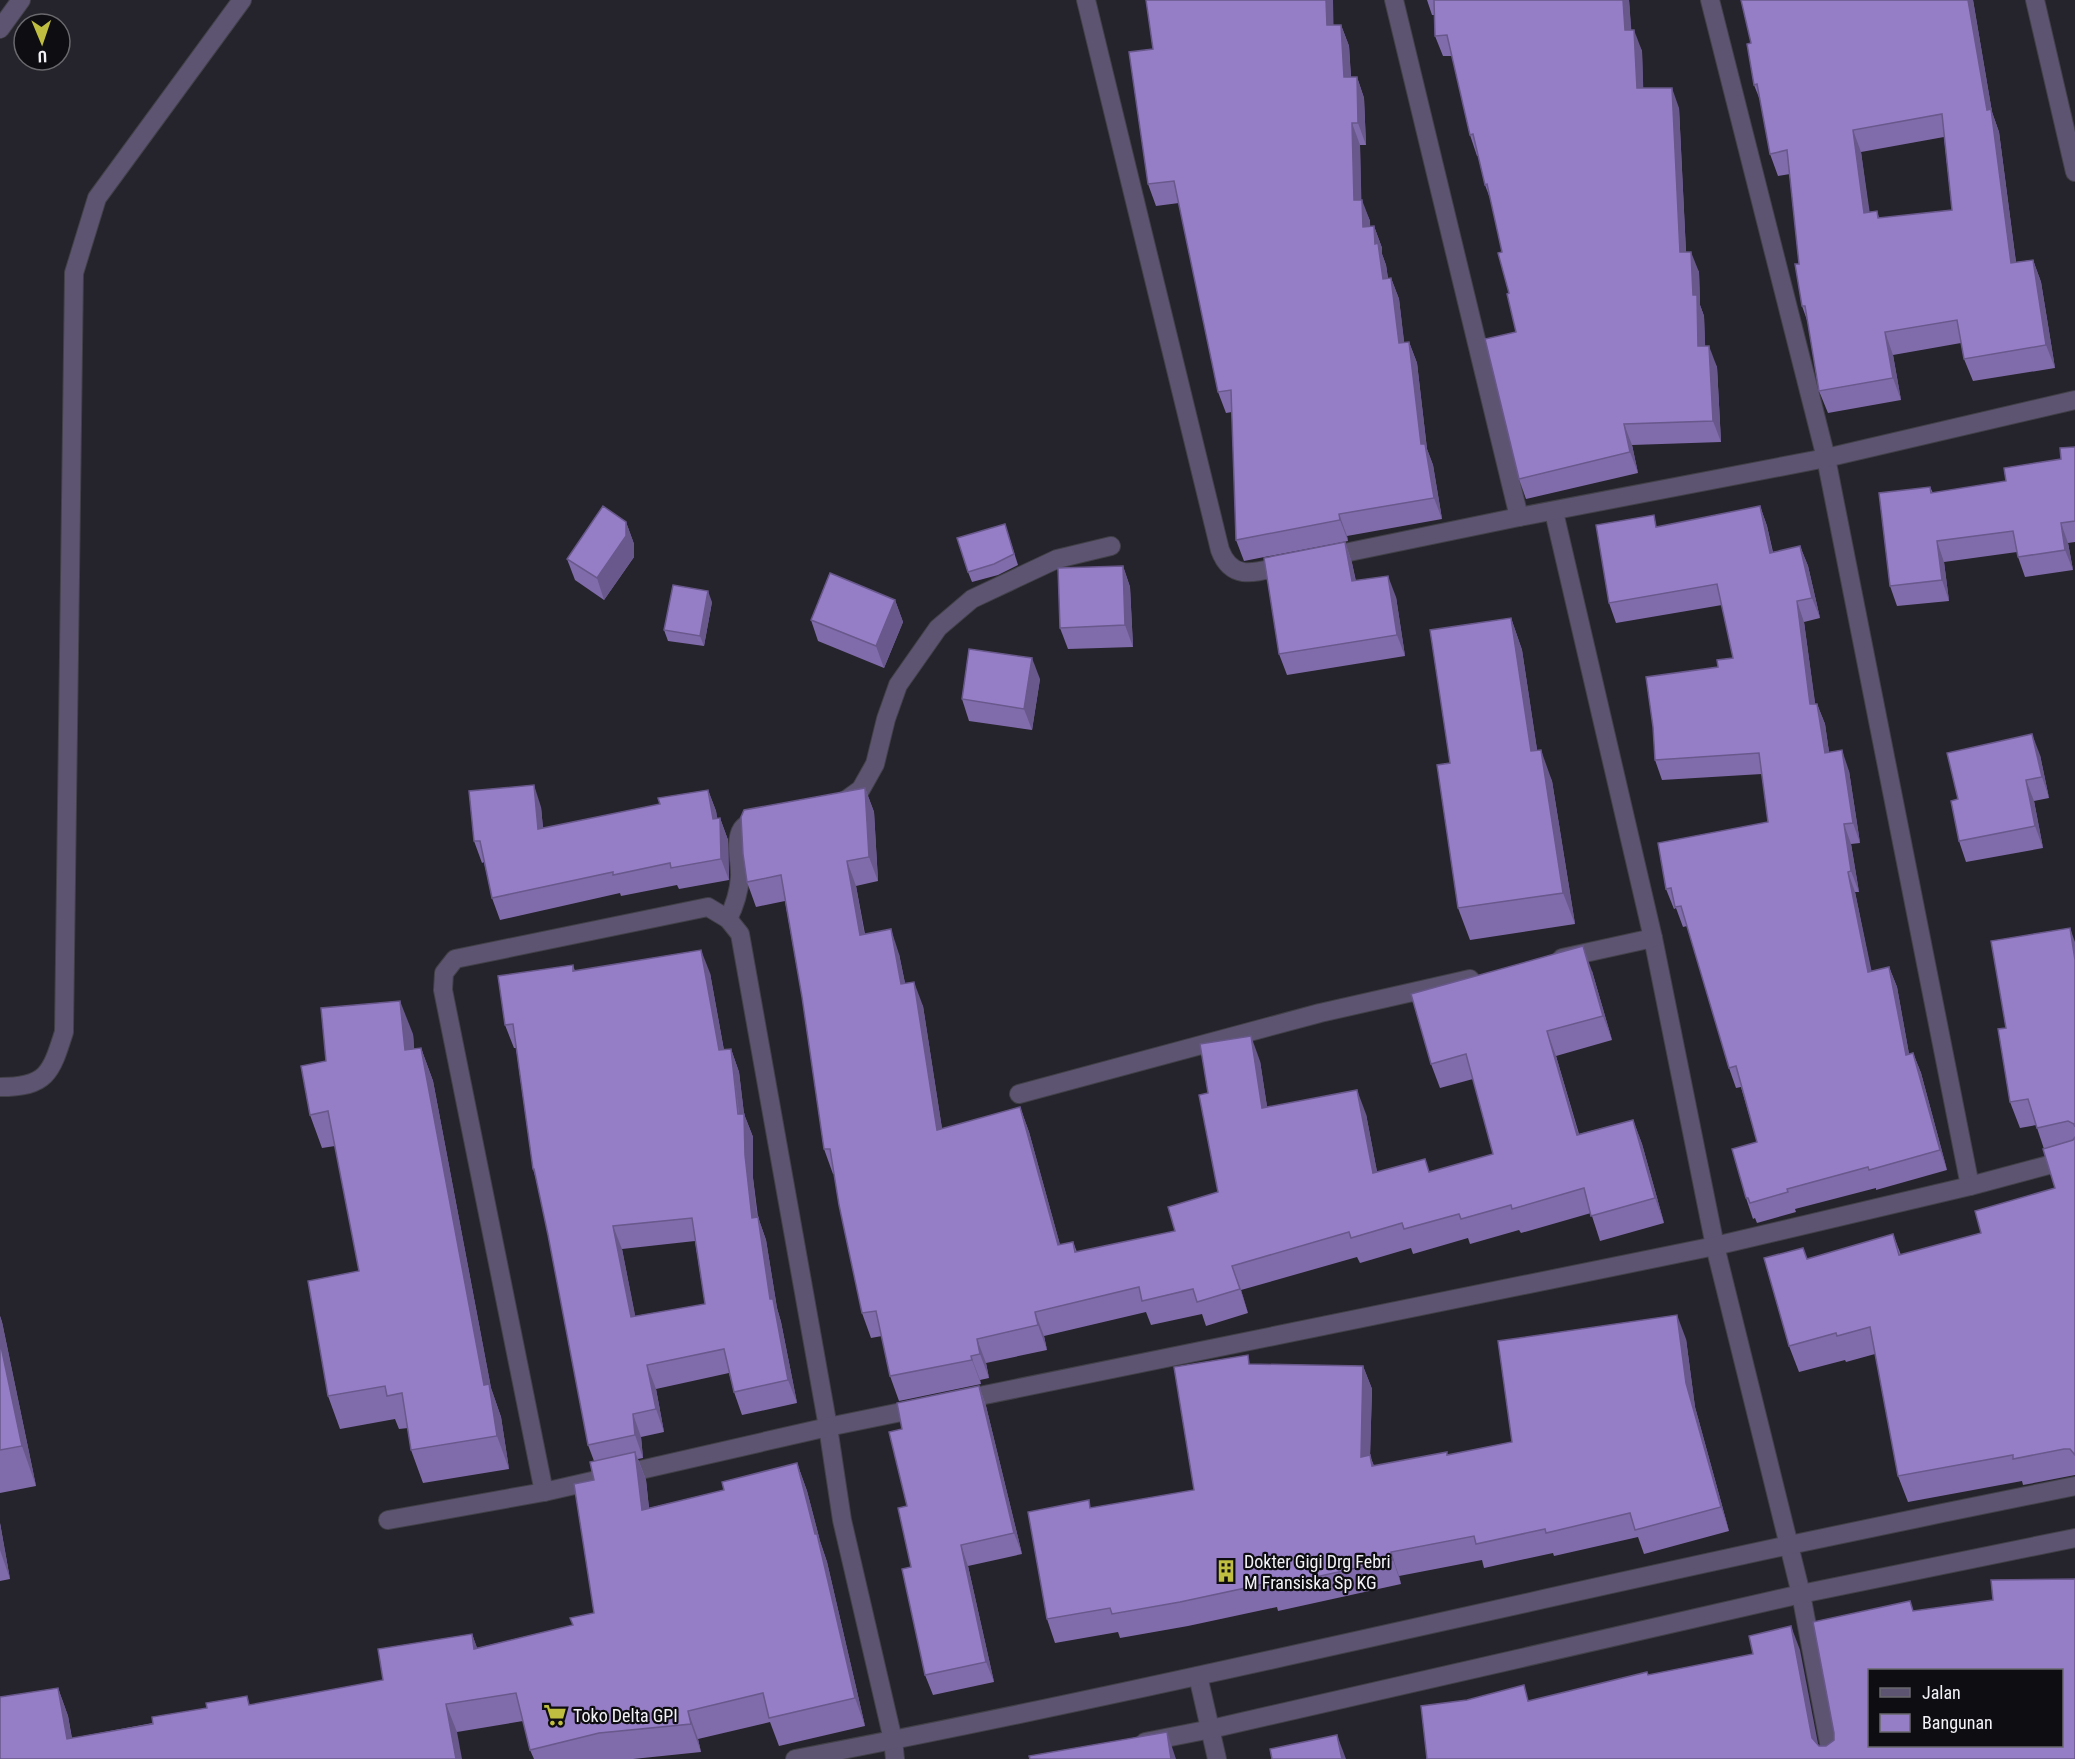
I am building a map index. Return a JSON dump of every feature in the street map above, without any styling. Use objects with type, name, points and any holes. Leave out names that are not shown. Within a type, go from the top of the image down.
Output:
[{"type":"street","points":[[0,29],[21,0]]},
{"type":"street","points":[[0,1087],[37,1082],[54,1064],[64,1032],[74,273],[97,198],[242,0]]},
{"type":"street","points":[[1086,0],[1220,550],[1224,561],[1238,572],[1249,573],[1519,517],[1826,458],[2075,400]]},
{"type":"street","points":[[1394,0],[1519,517]]},
{"type":"street","points":[[1710,0],[1826,458],[1970,1186]]},
{"type":"street","points":[[2035,0],[2075,172]]},
{"type":"street","points":[[1554,512],[1653,938],[1715,1246],[1801,1594],[1832,1759]]},
{"type":"street","points":[[828,805],[846,801],[861,789],[875,764],[885,719],[898,685],[938,628],[972,599],[1057,559],[1111,546]]},
{"type":"street","points":[[728,919],[735,905],[741,876],[739,840],[742,829],[753,820],[776,816]]},
{"type":"street","points":[[544,1492],[443,990],[444,973],[455,958],[708,907],[728,919],[740,934],[828,1427],[842,1520],[893,1740],[895,1759]]},
{"type":"street","points":[[1550,961],[1653,938]]},
{"type":"street","points":[[1019,1094],[1320,1013],[1492,974]]},
{"type":"street","points":[[388,1520],[544,1492],[828,1427],[1715,1246],[1970,1186],[2075,1158]]},
{"type":"street","points":[[795,1759],[1198,1676],[1788,1545],[2075,1486]]},
{"type":"street","points":[[1123,1746],[1211,1729],[1801,1594],[2075,1538]]},
{"type":"street","points":[[1198,1676],[1217,1759]]},
{"type":"building","points":[[1146,0],[1326,0],[1327,25],[1341,25],[1344,77],[1357,77],[1358,123],[1352,123],[1354,200],[1362,200],[1363,227],[1374,226],[1375,244],[1378,243],[1383,279],[1391,278],[1399,343],[1409,342],[1421,444],[1425,444],[1434,498],[1339,514],[1340,520],[1236,540],[1231,390],[1218,392],[1174,181],[1148,184],[1129,52],[1153,49]]},
{"type":"building","points":[[1434,0],[1623,0],[1625,30],[1634,30],[1637,88],[1672,88],[1680,252],[1691,252],[1693,295],[1697,295],[1698,346],[1709,346],[1713,421],[1624,424],[1630,452],[1519,479],[1485,339],[1516,332],[1507,294],[1509,293],[1498,253],[1502,252],[1487,184],[1485,185],[1473,134],[1470,135],[1447,35],[1435,36]]},
{"type":"building","points":[[1741,0],[1968,0],[1987,110],[1991,109],[2011,263],[2033,260],[2046,345],[1964,359],[1957,320],[1885,332],[1893,378],[1819,391],[1805,306],[1802,306],[1795,264],[1799,264],[1787,150],[1770,154],[1757,84],[1754,85],[1747,44],[1751,43]],"holes":[[[1942,114],[1952,210],[1878,218],[1877,211],[1864,213],[1853,130]]]},
{"type":"building","points":[[2075,447],[2075,521],[2061,523],[2065,550],[2018,557],[2013,531],[1937,541],[1942,580],[1890,586],[1879,493],[1930,487],[1931,493],[2006,481],[2004,468],[2061,459],[2060,448]]},
{"type":"building","points":[[603,506],[626,522],[626,536],[597,578],[567,559]]},
{"type":"building","points":[[1760,506],[1770,553],[1800,546],[1812,598],[1797,601],[1810,704],[1817,704],[1825,753],[1842,750],[1853,823],[1844,824],[1851,871],[1848,872],[1868,972],[1889,967],[1906,1055],[1913,1053],[1940,1150],[1869,1170],[1868,1167],[1787,1189],[1788,1192],[1750,1203],[1746,1198],[1732,1149],[1757,1142],[1736,1066],[1729,1068],[1681,906],[1675,907],[1671,888],[1666,889],[1658,843],[1768,822],[1759,753],[1655,760],[1646,677],[1718,667],[1717,660],[1733,658],[1717,584],[1609,603],[1596,525],[1654,515],[1656,527]]},
{"type":"building","points":[[1005,524],[1014,554],[994,564],[968,572],[957,538]]},
{"type":"building","points":[[1345,542],[1352,581],[1388,576],[1397,635],[1279,654],[1264,558]]},
{"type":"building","points":[[1123,566],[1125,625],[1060,628],[1058,568]]},
{"type":"building","points":[[830,573],[895,600],[876,646],[811,620]]},
{"type":"building","points":[[673,585],[708,591],[700,636],[664,630]]},
{"type":"building","points":[[1511,618],[1531,751],[1541,750],[1563,893],[1458,908],[1437,765],[1450,763],[1430,630]]},
{"type":"building","points":[[969,649],[1032,658],[1024,709],[962,699]]},
{"type":"building","points":[[2032,734],[2042,777],[2026,780],[2035,826],[1959,841],[1951,801],[1958,799],[1947,753]]},
{"type":"building","points":[[534,785],[538,829],[660,804],[658,798],[708,790],[713,819],[720,818],[721,859],[671,868],[670,863],[613,875],[613,872],[492,898],[480,841],[474,841],[469,791]]},
{"type":"building","points":[[865,788],[869,857],[847,861],[860,935],[891,929],[901,984],[914,982],[937,1130],[1020,1107],[1058,1245],[1073,1242],[1075,1252],[1175,1231],[1168,1207],[1218,1192],[1199,1095],[1208,1093],[1200,1044],[1251,1036],[1262,1108],[1357,1090],[1373,1173],[1425,1159],[1429,1172],[1493,1154],[1466,1054],[1431,1064],[1411,994],[1583,946],[1603,1016],[1547,1031],[1577,1135],[1633,1120],[1655,1198],[1591,1216],[1584,1188],[1512,1209],[1511,1205],[1461,1219],[1459,1214],[1404,1229],[1402,1223],[1351,1238],[1349,1232],[1232,1266],[1240,1289],[1197,1302],[1193,1289],[1142,1301],[1139,1287],[1035,1312],[1038,1325],[977,1339],[980,1354],[971,1356],[972,1360],[890,1376],[876,1311],[862,1313],[839,1205],[830,1149],[824,1149],[802,997],[781,875],[747,882],[741,817],[744,810]]},
{"type":"building","points":[[2070,928],[2075,960],[2075,1127],[2068,1121],[2037,1128],[2028,1099],[2010,1102],[1998,1029],[2006,1028],[1991,941]]},
{"type":"building","points":[[701,950],[719,1050],[731,1049],[738,1114],[744,1114],[745,1155],[752,1218],[758,1217],[770,1299],[773,1299],[788,1380],[734,1392],[724,1349],[647,1365],[656,1409],[633,1414],[635,1435],[588,1445],[548,1235],[533,1169],[513,1024],[505,1025],[498,976],[573,965],[573,971]],"holes":[[[692,1218],[705,1304],[631,1317],[613,1226]]]},
{"type":"building","points":[[400,1001],[405,1050],[421,1048],[484,1385],[489,1384],[497,1436],[411,1450],[402,1393],[387,1396],[385,1386],[328,1396],[308,1281],[359,1271],[328,1111],[310,1115],[301,1066],[326,1061],[321,1008]]},
{"type":"building","points":[[2075,1137],[2075,1455],[2070,1449],[2064,1449],[2013,1459],[2013,1455],[1898,1476],[1870,1327],[1837,1336],[1836,1333],[1789,1346],[1764,1258],[1803,1248],[1807,1259],[1893,1234],[1899,1255],[1981,1233],[1975,1211],[2055,1188],[2043,1149],[2073,1140]]},
{"type":"building","points":[[1677,1315],[1686,1383],[1721,1507],[1635,1530],[1630,1513],[1546,1533],[1545,1529],[1476,1544],[1474,1536],[1391,1552],[1393,1560],[1270,1587],[1269,1583],[1112,1614],[1110,1608],[1047,1619],[1028,1512],[1089,1500],[1090,1508],[1194,1490],[1174,1367],[1248,1355],[1249,1364],[1363,1366],[1361,1457],[1370,1455],[1372,1466],[1447,1452],[1447,1455],[1512,1442],[1498,1341]]},
{"type":"building","points":[[0,1342],[22,1446],[0,1450]]},
{"type":"building","points":[[979,1386],[1014,1533],[961,1545],[986,1662],[925,1675],[902,1569],[911,1567],[898,1508],[907,1506],[889,1432],[902,1429],[897,1403]]},
{"type":"building","points":[[635,1452],[642,1510],[724,1490],[722,1482],[797,1463],[815,1534],[817,1534],[855,1698],[769,1718],[763,1693],[688,1711],[691,1724],[599,1733],[530,1750],[516,1693],[446,1704],[456,1759],[0,1759],[0,1697],[58,1688],[67,1739],[153,1724],[152,1717],[207,1708],[206,1703],[247,1696],[249,1705],[383,1680],[378,1649],[472,1634],[474,1649],[573,1625],[570,1618],[594,1613],[574,1484],[594,1480],[590,1462]]},
{"type":"building","points":[[2075,1579],[2075,1759],[1427,1759],[1421,1706],[1467,1700],[1524,1685],[1528,1701],[1647,1672],[1648,1675],[1753,1654],[1749,1636],[1791,1626],[1812,1738],[1819,1746],[1826,1746],[1834,1740],[1834,1733],[1813,1622],[1910,1601],[1913,1611],[1993,1600],[1991,1580]]},
{"type":"building","points":[[1167,1732],[1171,1759],[1030,1759],[1029,1756]]},
{"type":"building","points":[[1337,1735],[1342,1759],[1272,1759],[1270,1749]]},
{"type":"place","name":"Dokter Gigi Drg Febri M Fransiska Sp KG","points":[[1226,1571]]},
{"type":"place","name":"Toko Delta GPI","points":[[555,1715]]}]
